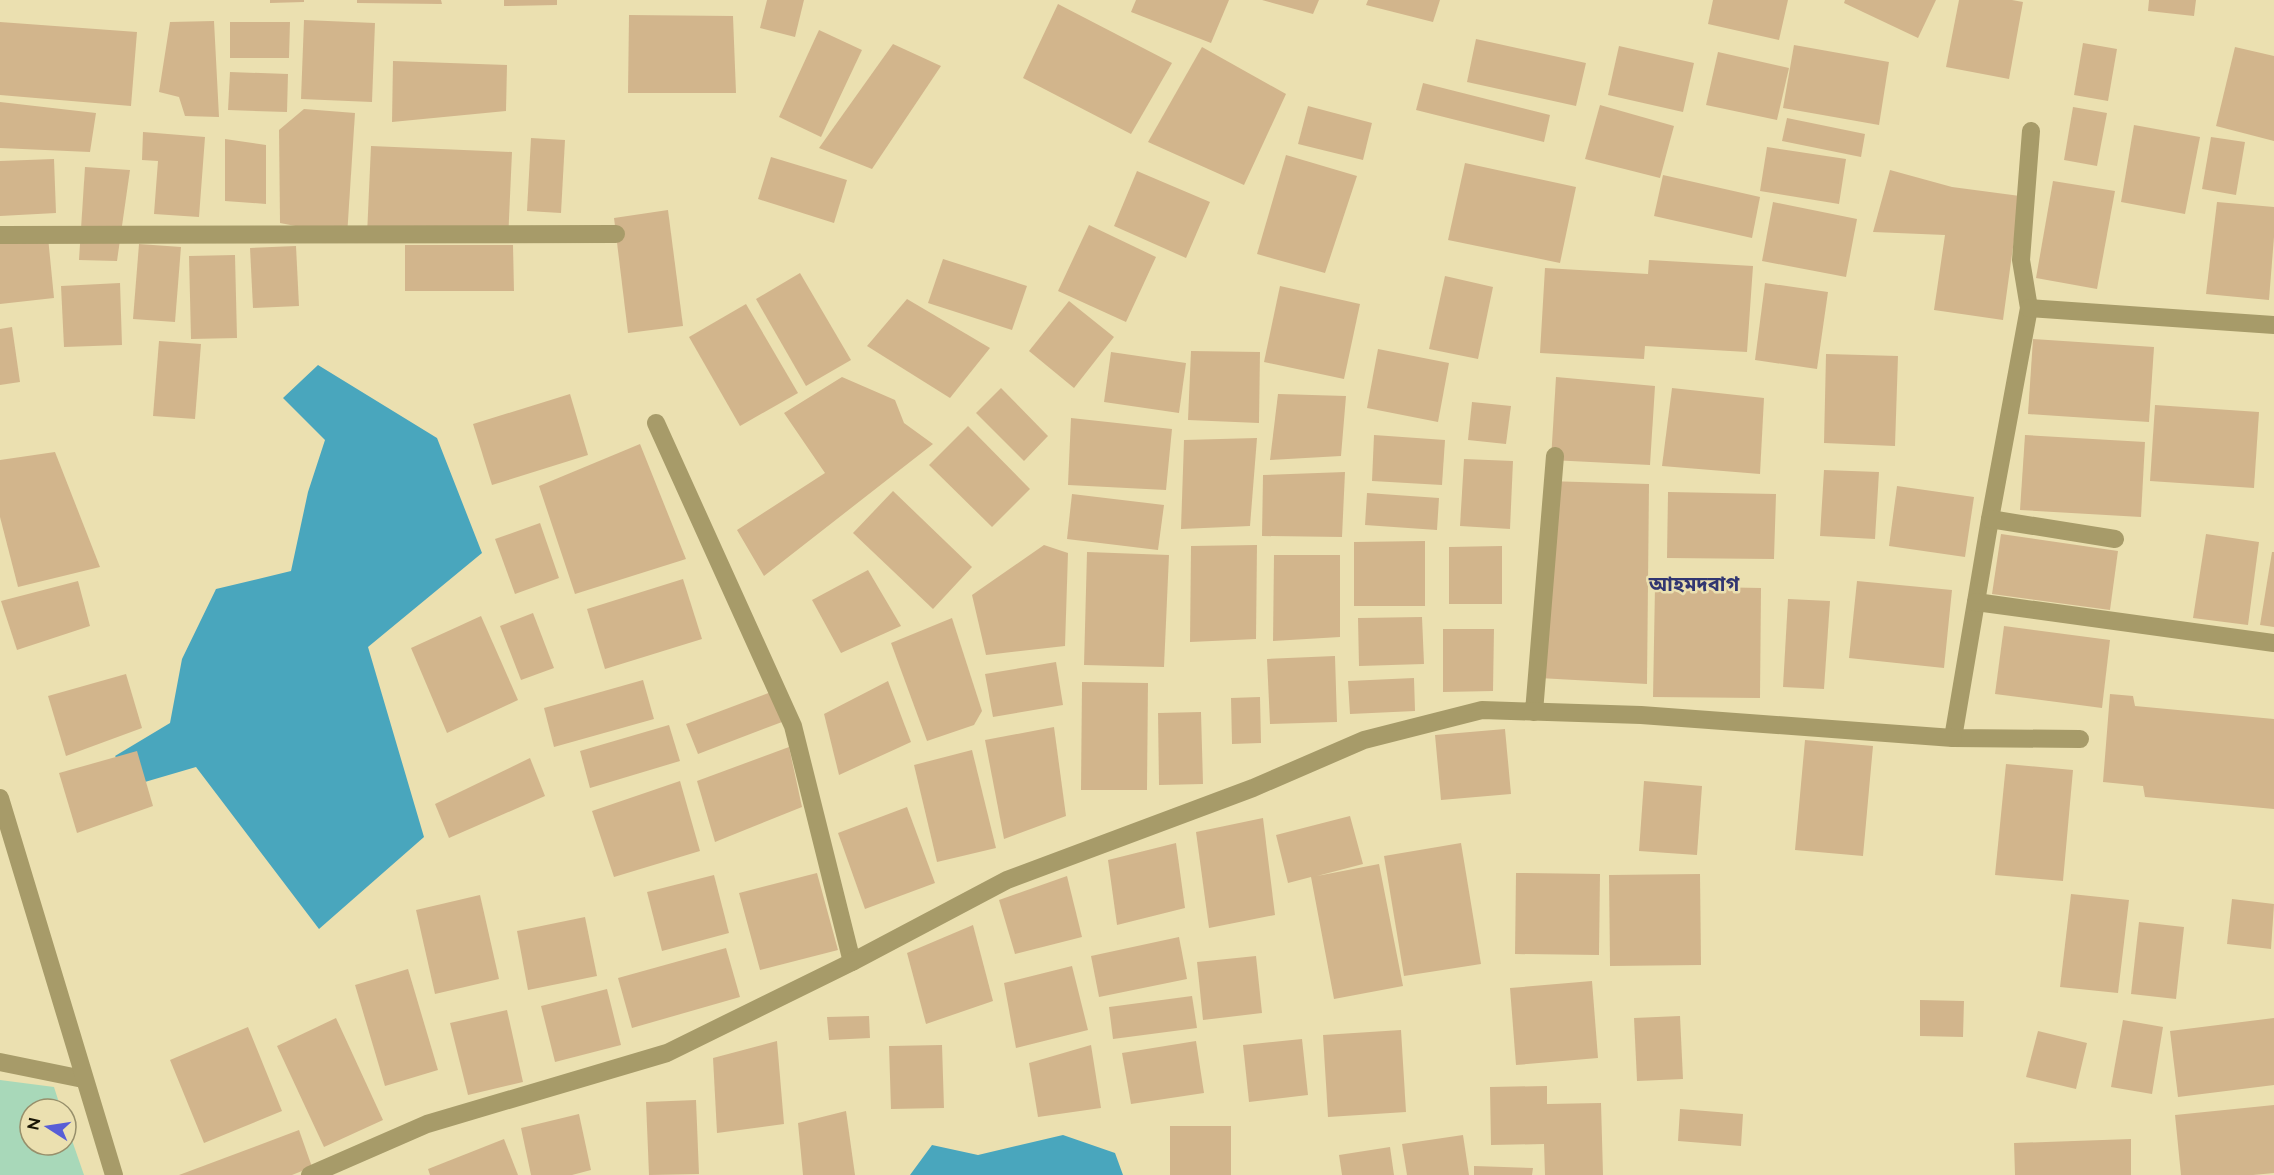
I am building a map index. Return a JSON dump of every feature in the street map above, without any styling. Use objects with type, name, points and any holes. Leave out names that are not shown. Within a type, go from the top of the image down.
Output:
[{"type":"street","points":[[1953,738],[2029,308],[2021,260],[2031,131]]},
{"type":"street","points":[[0,235],[616,234]]},
{"type":"street","points":[[2029,308],[2274,325]]},
{"type":"street","points":[[656,423],[793,726],[852,962]]},
{"type":"street","points":[[1534,712],[1555,456]]},
{"type":"street","points":[[1990,519],[2115,539]]},
{"type":"street","points":[[1976,602],[2274,643]]},
{"type":"street","points":[[309,1175],[427,1124],[667,1053],[852,962],[1007,880],[1253,788],[1364,740],[1482,710],[1641,716],[1953,738],[2080,739]]},
{"type":"street","points":[[0,798],[83,1079],[114,1175]]},
{"type":"street","points":[[0,1062],[83,1079]]},
{"type":"green space","points":[[0,1080],[54,1087],[57,1097],[18,1097],[18,1157],[78,1157],[84,1175],[0,1175]]},
{"type":"water","points":[[318,365],[437,438],[482,553],[368,647],[424,837],[319,929],[196,767],[138,784],[115,756],[170,723],[182,659],[216,589],[291,571],[308,492],[325,440],[283,398]]},
{"type":"water","points":[[1063,1135],[1115,1153],[1123,1175],[910,1175],[932,1145],[978,1155]]},
{"type":"building","points":[[270,0],[304,0],[304,2],[270,3]]},
{"type":"building","points":[[357,0],[441,0],[442,4],[357,3]]},
{"type":"building","points":[[504,0],[557,0],[557,5],[504,6]]},
{"type":"building","points":[[767,0],[804,0],[795,37],[760,28]]},
{"type":"building","points":[[1136,0],[1229,0],[1211,43],[1131,12]]},
{"type":"building","points":[[1262,0],[1319,0],[1313,14]]},
{"type":"building","points":[[1368,0],[1440,0],[1433,22],[1366,5]]},
{"type":"building","points":[[1713,0],[1788,0],[1779,40],[1708,24]]},
{"type":"building","points":[[1845,0],[1936,0],[1918,38],[1844,3]]},
{"type":"building","points":[[1959,0],[2023,2],[2009,79],[1946,67]]},
{"type":"building","points":[[2149,0],[2196,0],[2194,16],[2148,11]]},
{"type":"building","points":[[1058,4],[1172,63],[1131,134],[1023,78]]},
{"type":"building","points":[[629,15],[733,16],[736,93],[628,93]]},
{"type":"building","points":[[304,20],[375,23],[372,102],[301,99]]},
{"type":"building","points":[[214,21],[219,117],[185,116],[179,97],[159,92],[170,22]]},
{"type":"building","points":[[0,22],[137,32],[131,106],[0,95]]},
{"type":"building","points":[[230,22],[290,22],[289,58],[230,58]]},
{"type":"building","points":[[819,30],[862,50],[821,137],[779,117]]},
{"type":"building","points":[[1476,39],[1586,63],[1576,106],[1467,82]]},
{"type":"building","points":[[2083,43],[2117,49],[2108,101],[2074,95]]},
{"type":"building","points":[[893,44],[941,66],[872,169],[819,148]]},
{"type":"building","points":[[1794,45],[1889,62],[1879,125],[1783,108]]},
{"type":"building","points":[[1619,46],[1694,63],[1683,112],[1608,95]]},
{"type":"building","points":[[1202,47],[1286,94],[1244,185],[1148,142]]},
{"type":"building","points":[[2235,47],[2274,56],[2274,141],[2216,126]]},
{"type":"building","points":[[1718,52],[1789,68],[1777,120],[1706,105]]},
{"type":"building","points":[[393,61],[507,65],[506,111],[392,122]]},
{"type":"building","points":[[230,72],[288,74],[287,112],[228,110]]},
{"type":"building","points":[[1423,83],[1550,115],[1544,142],[1416,110]]},
{"type":"building","points":[[0,102],[96,113],[90,152],[0,148]]},
{"type":"building","points":[[1600,105],[1674,126],[1660,178],[1585,159]]},
{"type":"building","points":[[1308,106],[1372,123],[1363,160],[1298,144]]},
{"type":"building","points":[[2073,107],[2107,113],[2097,166],[2064,160]]},
{"type":"building","points":[[304,109],[355,113],[347,236],[280,223],[279,130]]},
{"type":"building","points":[[1787,118],[1865,134],[1861,157],[1782,141]]},
{"type":"building","points":[[2134,125],[2200,137],[2185,214],[2121,202]]},
{"type":"building","points":[[143,132],[205,137],[199,217],[154,214],[158,161],[142,160]]},
{"type":"building","points":[[2211,137],[2245,142],[2236,195],[2202,189]]},
{"type":"building","points":[[531,138],[565,140],[561,213],[527,211]]},
{"type":"building","points":[[225,139],[266,145],[266,204],[225,201]]},
{"type":"building","points":[[371,146],[512,152],[508,241],[367,235]]},
{"type":"building","points":[[1767,147],[1846,159],[1839,204],[1760,191]]},
{"type":"building","points":[[1286,155],[1357,176],[1325,273],[1257,254]]},
{"type":"building","points":[[771,157],[847,180],[834,223],[758,199]]},
{"type":"building","points":[[54,159],[56,213],[0,216],[0,161]]},
{"type":"building","points":[[1465,163],[1576,187],[1560,263],[1448,240]]},
{"type":"building","points":[[85,167],[130,170],[117,261],[79,260]]},
{"type":"building","points":[[1890,170],[1952,187],[2020,196],[2003,320],[1934,310],[1945,235],[1873,232]]},
{"type":"building","points":[[1137,171],[1210,202],[1186,258],[1114,226]]},
{"type":"building","points":[[1663,175],[1760,197],[1752,238],[1654,216]]},
{"type":"building","points":[[2053,181],[2115,191],[2097,289],[2036,278]]},
{"type":"building","points":[[1773,202],[1857,219],[1846,277],[1762,261]]},
{"type":"building","points":[[2217,202],[2274,207],[2269,300],[2206,294]]},
{"type":"building","points":[[668,210],[683,326],[628,333],[614,218]]},
{"type":"building","points":[[1089,225],[1156,257],[1126,322],[1058,291]]},
{"type":"building","points":[[48,237],[54,298],[0,304],[0,241]]},
{"type":"building","points":[[139,244],[181,247],[175,322],[133,319]]},
{"type":"building","points":[[405,245],[513,245],[514,291],[405,291]]},
{"type":"building","points":[[296,246],[299,306],[253,308],[250,248]]},
{"type":"building","points":[[235,255],[237,338],[191,339],[189,256]]},
{"type":"building","points":[[943,259],[1027,286],[1012,330],[928,303]]},
{"type":"building","points":[[1649,260],[1753,266],[1747,352],[1645,346],[1644,359],[1540,353],[1545,268],[1648,274]]},
{"type":"building","points":[[800,273],[851,360],[806,386],[756,299]]},
{"type":"building","points":[[1445,276],[1493,287],[1478,359],[1429,349]]},
{"type":"building","points":[[120,283],[122,345],[64,347],[61,286]]},
{"type":"building","points":[[1765,283],[1828,292],[1817,369],[1755,360]]},
{"type":"building","points":[[1280,286],[1360,304],[1344,379],[1264,362]]},
{"type":"building","points":[[907,299],[990,348],[950,398],[867,346]]},
{"type":"building","points":[[1069,301],[1114,337],[1074,388],[1029,351]]},
{"type":"building","points":[[746,304],[798,393],[740,426],[689,337]]},
{"type":"building","points":[[12,327],[20,382],[0,385],[0,329]]},
{"type":"building","points":[[2033,339],[2154,347],[2149,422],[2028,414]]},
{"type":"building","points":[[159,341],[201,344],[195,419],[153,416]]},
{"type":"building","points":[[1378,349],[1449,363],[1438,422],[1367,408]]},
{"type":"building","points":[[1191,351],[1260,352],[1259,423],[1188,420]]},
{"type":"building","points":[[1111,352],[1186,363],[1179,413],[1104,402]]},
{"type":"building","points":[[1826,354],[1898,356],[1895,446],[1824,443]]},
{"type":"building","points":[[842,377],[895,400],[904,423],[933,444],[764,576],[737,530],[825,473],[784,413]]},
{"type":"building","points":[[1556,377],[1655,386],[1650,465],[1551,460]]},
{"type":"building","points":[[1001,388],[1048,436],[1024,461],[976,413]]},
{"type":"building","points":[[1672,388],[1764,398],[1760,474],[1662,466]]},
{"type":"building","points":[[570,394],[588,455],[492,485],[473,424]]},
{"type":"building","points":[[1278,394],[1346,396],[1341,456],[1270,460]]},
{"type":"building","points":[[1472,402],[1511,406],[1506,444],[1468,440]]},
{"type":"building","points":[[2155,405],[2259,412],[2254,488],[2150,481]]},
{"type":"building","points":[[1071,418],[1172,429],[1166,490],[1068,485]]},
{"type":"building","points":[[968,426],[1030,489],[992,527],[929,465]]},
{"type":"building","points":[[1374,435],[1445,440],[1442,485],[1372,481]]},
{"type":"building","points":[[2025,435],[2145,442],[2141,517],[2020,510]]},
{"type":"building","points":[[1257,438],[1250,526],[1181,529],[1184,440]]},
{"type":"building","points":[[640,444],[686,559],[575,594],[539,486]]},
{"type":"building","points":[[55,452],[100,567],[18,587],[0,517],[0,460]]},
{"type":"building","points":[[1464,459],[1513,461],[1510,529],[1460,526]]},
{"type":"building","points":[[1824,470],[1879,472],[1875,539],[1820,536]]},
{"type":"building","points":[[1345,472],[1342,537],[1262,536],[1263,475]]},
{"type":"building","points":[[1546,481],[1649,484],[1647,684],[1539,678]]},
{"type":"building","points":[[1897,486],[1974,497],[1965,557],[1889,546]]},
{"type":"building","points":[[893,491],[972,567],[933,609],[853,533]]},
{"type":"building","points":[[1668,492],[1776,494],[1774,559],[1667,558]]},
{"type":"building","points":[[1367,493],[1439,498],[1437,530],[1365,525]]},
{"type":"building","points":[[1072,494],[1164,505],[1158,550],[1067,539]]},
{"type":"building","points":[[540,523],[559,578],[515,594],[495,539]]},
{"type":"building","points":[[2001,534],[2118,551],[2110,610],[1992,594]]},
{"type":"building","points":[[2206,534],[2259,542],[2248,625],[2193,618]]},
{"type":"building","points":[[1425,541],[1425,606],[1354,606],[1354,542]]},
{"type":"building","points":[[1044,545],[1068,553],[1065,646],[986,655],[972,595]]},
{"type":"building","points":[[1257,545],[1256,639],[1190,642],[1191,546]]},
{"type":"building","points":[[1502,546],[1502,604],[1449,604],[1449,547]]},
{"type":"building","points":[[1087,552],[1169,555],[1164,667],[1084,665]]},
{"type":"building","points":[[2272,552],[2274,552],[2274,627],[2260,625]]},
{"type":"building","points":[[1274,555],[1340,555],[1340,637],[1273,641]]},
{"type":"building","points":[[868,570],[901,626],[841,653],[812,600]]},
{"type":"building","points":[[683,579],[702,639],[605,669],[587,609]]},
{"type":"building","points":[[78,581],[90,626],[17,650],[1,601]]},
{"type":"building","points":[[1857,581],[1952,590],[1944,668],[1849,658]]},
{"type":"building","points":[[1655,586],[1761,588],[1760,698],[1653,697]]},
{"type":"building","points":[[1788,599],[1830,601],[1824,689],[1783,687]]},
{"type":"building","points":[[533,613],[554,668],[521,680],[500,626]]},
{"type":"building","points":[[481,616],[518,700],[447,733],[411,648]]},
{"type":"building","points":[[1422,617],[1424,664],[1359,666],[1358,618]]},
{"type":"building","points":[[952,618],[982,711],[974,725],[927,741],[891,643]]},
{"type":"building","points":[[2004,626],[2110,640],[2102,708],[1995,694]]},
{"type":"building","points":[[1443,629],[1494,629],[1493,691],[1443,692]]},
{"type":"building","points":[[1335,656],[1337,722],[1270,724],[1267,659]]},
{"type":"building","points":[[1056,662],[1063,705],[993,717],[985,674]]},
{"type":"building","points":[[126,674],[142,728],[66,756],[48,696]]},
{"type":"building","points":[[1414,678],[1415,711],[1350,714],[1348,681]]},
{"type":"building","points":[[643,680],[654,719],[554,747],[544,708]]},
{"type":"building","points":[[888,681],[911,742],[839,775],[824,714]]},
{"type":"building","points":[[1082,682],[1148,683],[1147,790],[1081,790]]},
{"type":"building","points":[[771,692],[782,722],[698,754],[686,724]]},
{"type":"building","points":[[2110,694],[2133,696],[2135,706],[2274,719],[2274,809],[2145,797],[2143,786],[2103,782]]},
{"type":"building","points":[[1260,697],[1261,743],[1232,744],[1231,698]]},
{"type":"building","points":[[1201,712],[1203,784],[1159,785],[1158,713]]},
{"type":"building","points":[[669,725],[680,761],[590,788],[580,751]]},
{"type":"building","points":[[1054,727],[1066,816],[1004,839],[985,740]]},
{"type":"building","points":[[1505,729],[1511,794],[1441,800],[1435,735]]},
{"type":"building","points":[[1805,740],[1873,746],[1863,856],[1795,850]]},
{"type":"building","points":[[789,747],[802,807],[715,842],[697,781]]},
{"type":"building","points":[[972,750],[996,848],[937,862],[914,765]]},
{"type":"building","points":[[137,751],[153,806],[77,833],[59,773]]},
{"type":"building","points":[[530,758],[545,796],[449,838],[435,804]]},
{"type":"building","points":[[2006,764],[2073,770],[2063,881],[1995,875]]},
{"type":"building","points":[[680,781],[700,851],[614,877],[592,811]]},
{"type":"building","points":[[1644,781],[1702,786],[1697,855],[1639,851]]},
{"type":"building","points":[[907,807],[935,883],[865,909],[838,833]]},
{"type":"building","points":[[1350,816],[1363,864],[1317,876],[1379,864],[1403,986],[1334,999],[1311,877],[1288,883],[1276,835]]},
{"type":"building","points":[[1263,818],[1275,915],[1209,928],[1196,832]]},
{"type":"building","points":[[1176,843],[1185,908],[1117,925],[1108,860]]},
{"type":"building","points":[[1461,843],[1481,964],[1404,976],[1384,856]]},
{"type":"building","points":[[817,873],[838,950],[760,970],[739,893]]},
{"type":"building","points":[[1516,873],[1600,874],[1599,955],[1515,954]]},
{"type":"building","points":[[1700,874],[1701,965],[1610,966],[1609,875]]},
{"type":"building","points":[[714,875],[729,933],[662,951],[647,892]]},
{"type":"building","points":[[1067,876],[1082,937],[1015,954],[999,900]]},
{"type":"building","points":[[2071,894],[2129,900],[2118,993],[2060,987]]},
{"type":"building","points":[[480,895],[499,979],[435,994],[416,910]]},
{"type":"building","points":[[2232,899],[2274,904],[2271,949],[2227,944]]},
{"type":"building","points":[[585,917],[597,976],[528,990],[517,931]]},
{"type":"building","points":[[2139,922],[2184,927],[2176,999],[2131,994]]},
{"type":"building","points":[[973,925],[993,1001],[926,1024],[907,953]]},
{"type":"building","points":[[1179,937],[1187,979],[1099,997],[1091,956]]},
{"type":"building","points":[[726,948],[740,997],[632,1028],[618,978]]},
{"type":"building","points":[[1256,956],[1262,1013],[1203,1020],[1197,962]]},
{"type":"building","points":[[1072,966],[1088,1030],[1016,1048],[1004,983]]},
{"type":"building","points":[[408,969],[438,1070],[385,1086],[355,985]]},
{"type":"building","points":[[1592,981],[1598,1058],[1516,1065],[1510,988]]},
{"type":"building","points":[[607,989],[621,1045],[555,1062],[541,1006]]},
{"type":"building","points":[[1192,996],[1197,1028],[1113,1039],[1109,1007]]},
{"type":"building","points":[[1920,1000],[1964,1001],[1963,1037],[1920,1036]]},
{"type":"building","points":[[507,1010],[523,1082],[468,1095],[450,1023]]},
{"type":"building","points":[[869,1016],[870,1038],[829,1040],[827,1017]]},
{"type":"building","points":[[1680,1016],[1683,1079],[1637,1081],[1634,1018]]},
{"type":"building","points":[[336,1018],[383,1120],[324,1147],[277,1046]]},
{"type":"building","points":[[2274,1018],[2274,1085],[2178,1097],[2170,1031]]},
{"type":"building","points":[[2123,1020],[2163,1027],[2152,1094],[2111,1087]]},
{"type":"building","points":[[248,1027],[282,1111],[204,1143],[170,1060]]},
{"type":"building","points":[[1401,1030],[1406,1112],[1328,1117],[1323,1035]]},
{"type":"building","points":[[2038,1031],[2087,1043],[2076,1089],[2026,1077]]},
{"type":"building","points":[[1302,1039],[1308,1095],[1249,1102],[1243,1045]]},
{"type":"building","points":[[777,1041],[784,1124],[717,1133],[713,1058]]},
{"type":"building","points":[[1196,1041],[1204,1093],[1131,1104],[1122,1053]]},
{"type":"building","points":[[942,1045],[944,1108],[891,1109],[889,1046]]},
{"type":"building","points":[[1091,1045],[1101,1108],[1038,1117],[1029,1063]]},
{"type":"building","points":[[1547,1086],[1547,1104],[1601,1103],[1603,1175],[1545,1175],[1544,1144],[1491,1145],[1490,1087]]},
{"type":"building","points":[[696,1100],[699,1174],[649,1175],[646,1102]]},
{"type":"building","points":[[2274,1105],[2274,1173],[2181,1175],[2175,1115]]},
{"type":"building","points":[[1680,1109],[1743,1114],[1741,1146],[1678,1141]]},
{"type":"building","points":[[846,1111],[855,1175],[803,1175],[798,1123]]},
{"type":"building","points":[[579,1114],[591,1170],[572,1175],[531,1175],[521,1128]]},
{"type":"building","points":[[1170,1126],[1231,1126],[1231,1175],[1170,1175]]},
{"type":"building","points":[[299,1130],[312,1167],[292,1175],[179,1175]]},
{"type":"building","points":[[1463,1135],[1469,1175],[1407,1175],[1402,1144]]},
{"type":"building","points":[[504,1139],[518,1175],[430,1175],[428,1169]]},
{"type":"building","points":[[2131,1139],[2131,1175],[2015,1175],[2014,1143]]},
{"type":"building","points":[[1390,1147],[1394,1175],[1342,1175],[1339,1155]]},
{"type":"building","points":[[1474,1166],[1533,1168],[1532,1175],[1474,1175]]},
{"type":"district","name":"আহমদবাগ","points":[[1694,584]]}]
